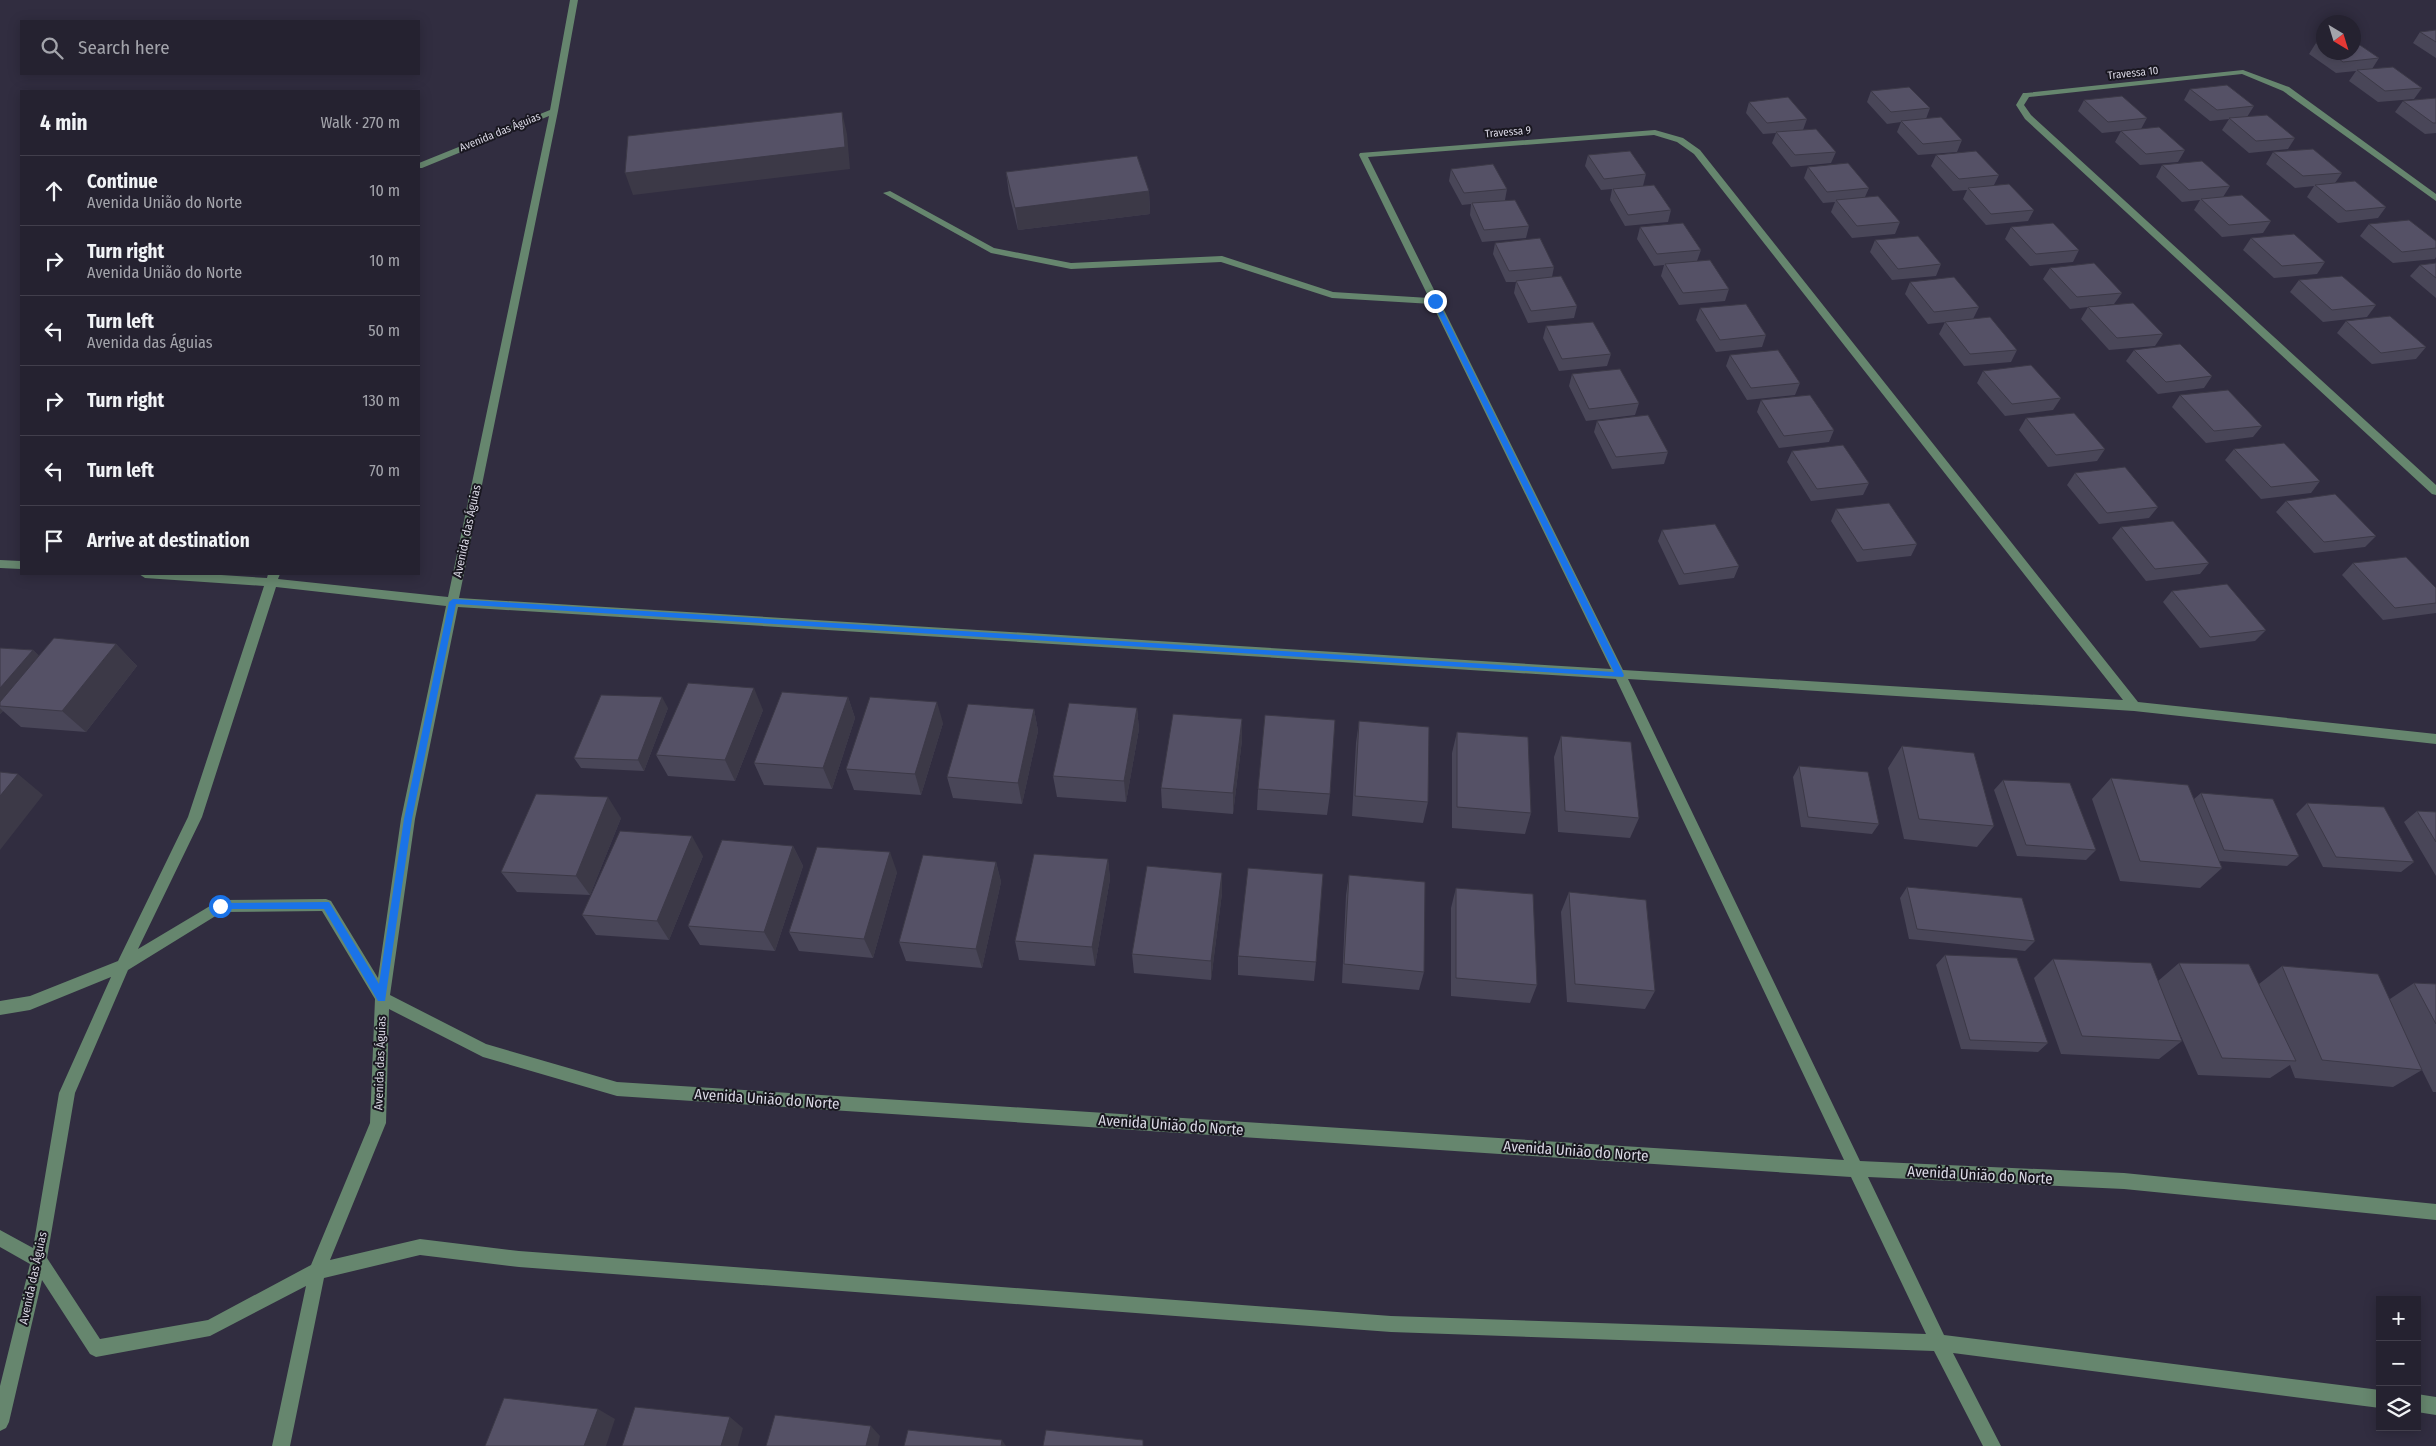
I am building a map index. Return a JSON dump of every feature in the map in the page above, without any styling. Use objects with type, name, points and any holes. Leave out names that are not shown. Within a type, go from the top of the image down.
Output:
[{"type":"street","name":"Avenida das Águias","points":[[281,1446],[317,1271],[378,1123],[382,998],[408,819],[554,111],[574,0]]},
{"type":"street","name":"Travessa 10","points":[[2436,198],[2286,89],[2243,72],[2026,95],[2020,105],[2028,117],[2436,492]]},
{"type":"street","name":"Avenida das Águias","points":[[420,166],[554,111]]},
{"type":"street","name":"Travessa 9","points":[[1435,301],[1363,155],[1655,132],[1680,140],[1696,152],[2134,706]]},
{"type":"street","points":[[887,193],[991,250],[1071,266],[1222,259],[1332,295],[1435,301],[1620,675],[1855,1169],[1939,1343],[1992,1446]]},
{"type":"street","points":[[0,564],[20,565]]},
{"type":"street","points":[[177,575],[272,578],[453,602],[2134,706],[2436,739]]},
{"type":"street","name":"Avenida das Águias","points":[[0,1422],[39,1260],[67,1092],[123,966],[195,817],[272,578]]},
{"type":"street","points":[[0,1008],[30,1003],[123,966],[220,906],[326,905],[382,998]]},
{"type":"street","name":"Avenida União do Norte","points":[[382,998],[483,1050],[617,1089],[1855,1169],[2124,1181],[2436,1212]]},
{"type":"street","points":[[0,1238],[39,1260],[96,1348],[210,1328],[317,1271],[420,1247],[519,1259],[1391,1324],[1939,1343],[2376,1398]]},
{"type":"street","points":[[2421,1404],[2436,1406]]},
{"type":"building","points":[[2436,30],[2436,42],[2420,32]]},
{"type":"building","points":[[2361,46],[2379,58],[2361,60]]},
{"type":"building","points":[[2340,60],[2361,60],[2343,62]]},
{"type":"building","points":[[2393,67],[2422,88],[2385,91],[2357,70]]},
{"type":"building","points":[[2227,85],[2254,106],[2217,110],[2190,89]]},
{"type":"building","points":[[1909,87],[1930,108],[1891,112],[1871,91]]},
{"type":"building","points":[[2122,96],[2147,118],[2108,122],[2084,100]]},
{"type":"building","points":[[1788,97],[1807,119],[1767,123],[1749,102]]},
{"type":"building","points":[[2436,98],[2436,123],[2433,123],[2403,101]]},
{"type":"building","points":[[842,112],[845,147],[625,173],[628,136]]},
{"type":"building","points":[[2267,115],[2295,138],[2256,141],[2229,118]]},
{"type":"building","points":[[1941,117],[1962,140],[1923,144],[1901,121]]},
{"type":"building","points":[[2159,127],[2185,150],[2146,154],[2121,131]]},
{"type":"building","points":[[1816,129],[1836,152],[1795,155],[1776,132]]},
{"type":"building","points":[[2313,149],[2342,173],[2303,176],[2273,152]]},
{"type":"building","points":[[1630,151],[1646,174],[1604,179],[1588,155]]},
{"type":"building","points":[[1976,151],[1999,175],[1959,179],[1936,155]]},
{"type":"building","points":[[1137,156],[1149,191],[1015,208],[1006,172]]},
{"type":"building","points":[[2202,161],[2230,186],[2189,190],[2162,165]]},
{"type":"building","points":[[1848,163],[1869,188],[1827,192],[1808,167]]},
{"type":"building","points":[[1493,164],[1507,189],[1464,193],[1451,169]]},
{"type":"building","points":[[2355,181],[2386,207],[2346,211],[2315,185]]},
{"type":"building","points":[[2009,184],[2034,210],[1991,214],[1968,188]]},
{"type":"building","points":[[1654,185],[1671,210],[1628,215],[1613,189]]},
{"type":"building","points":[[2242,195],[2271,221],[2229,225],[2201,199]]},
{"type":"building","points":[[1878,196],[1900,222],[1857,226],[1836,200]]},
{"type":"building","points":[[1515,200],[1529,226],[1484,230],[1472,203]]},
{"type":"building","points":[[2409,220],[2436,241],[2436,248],[2402,252],[2369,224]]},
{"type":"building","points":[[1683,223],[1701,250],[1657,254],[1640,227]]},
{"type":"building","points":[[2053,223],[2079,250],[2036,254],[2011,227]]},
{"type":"building","points":[[2294,234],[2325,262],[2282,266],[2251,238]]},
{"type":"building","points":[[1918,236],[1941,264],[1898,269],[1875,240]]},
{"type":"building","points":[[1540,238],[1554,267],[1509,271],[1495,243]]},
{"type":"building","points":[[1710,260],[1729,289],[1683,293],[1665,264]]},
{"type":"building","points":[[2094,263],[2122,293],[2077,297],[2050,268]]},
{"type":"building","points":[[2436,263],[2436,278],[2420,265]]},
{"type":"building","points":[[1561,276],[1577,306],[1531,311],[1516,281]]},
{"type":"building","points":[[2342,276],[2376,305],[2332,310],[2299,280]]},
{"type":"building","points":[[1954,277],[1979,307],[1934,312],[1910,282]]},
{"type":"building","points":[[2133,303],[2163,334],[2117,338],[2088,307]]},
{"type":"building","points":[[1746,304],[1766,335],[1720,340],[1700,308]]},
{"type":"building","points":[[2390,316],[2426,347],[2381,353],[2346,321]]},
{"type":"building","points":[[1990,317],[2017,350],[1970,354],[1945,322]]},
{"type":"building","points":[[1593,322],[1611,354],[1562,359],[1546,326]]},
{"type":"building","points":[[2180,344],[2212,376],[2166,382],[2134,350]]},
{"type":"building","points":[[1778,350],[1800,383],[1751,388],[1730,355]]},
{"type":"building","points":[[2031,365],[2061,398],[2012,404],[1983,371]]},
{"type":"building","points":[[1620,369],[1639,403],[1589,409],[1572,374]]},
{"type":"building","points":[[2228,390],[2262,426],[2214,431],[2180,395]]},
{"type":"building","points":[[1810,395],[1834,430],[1784,436],[1761,400]]},
{"type":"building","points":[[2074,413],[2105,449],[2056,455],[2026,418]]},
{"type":"building","points":[[1648,415],[1668,452],[1616,457],[1597,421]]},
{"type":"building","points":[[2284,443],[2320,481],[2271,487],[2234,449]]},
{"type":"building","points":[[1843,445],[1869,483],[1817,489],[1792,451]]},
{"type":"building","points":[[2125,467],[2158,507],[2107,513],[2075,473]]},
{"type":"building","points":[[2335,494],[2376,536],[2324,542],[2286,501]]},
{"type":"building","points":[[1889,503],[1917,544],[1863,550],[1836,509]]},
{"type":"building","points":[[2173,521],[2209,563],[2155,569],[2121,527]]},
{"type":"building","points":[[1715,524],[1739,566],[1684,574],[1662,530]]},
{"type":"building","points":[[2406,557],[2436,588],[2436,603],[2395,608],[2353,563]]},
{"type":"building","points":[[2227,584],[2266,630],[2210,637],[2172,591]]},
{"type":"building","points":[[54,638],[116,644],[62,711],[0,706],[0,702]]},
{"type":"building","points":[[0,648],[33,650],[0,688]]},
{"type":"building","points":[[688,683],[754,688],[725,760],[656,755]]},
{"type":"building","points":[[782,692],[848,697],[823,768],[754,763]]},
{"type":"building","points":[[601,695],[662,697],[638,760],[574,758]]},
{"type":"building","points":[[870,697],[937,702],[915,774],[846,769]]},
{"type":"building","points":[[1069,703],[1137,708],[1124,781],[1053,776]]},
{"type":"building","points":[[968,704],[1034,709],[1018,783],[947,777]]},
{"type":"building","points":[[1173,714],[1242,719],[1233,793],[1161,788]]},
{"type":"building","points":[[1265,715],[1335,720],[1330,794],[1258,789]]},
{"type":"building","points":[[1359,721],[1429,727],[1428,802],[1355,796]]},
{"type":"building","points":[[1457,732],[1528,737],[1531,813],[1457,807]]},
{"type":"building","points":[[1561,736],[1631,742],[1639,818],[1565,811]]},
{"type":"building","points":[[1902,746],[1974,753],[1994,826],[1919,819]]},
{"type":"building","points":[[1799,766],[1868,772],[1879,824],[1808,817]]},
{"type":"building","points":[[0,772],[18,774],[0,796]]},
{"type":"building","points":[[2111,778],[2188,785],[2222,868],[2140,861]]},
{"type":"building","points":[[2003,780],[2070,783],[2096,850],[2026,845]]},
{"type":"building","points":[[2201,793],[2273,799],[2299,856],[2224,850]]},
{"type":"building","points":[[536,794],[608,797],[576,876],[501,872]]},
{"type":"building","points":[[2307,803],[2384,807],[2414,862],[2336,857]]},
{"type":"building","points":[[2417,811],[2436,812],[2436,842]]},
{"type":"building","points":[[620,831],[692,836],[657,921],[582,915]]},
{"type":"building","points":[[722,840],[793,846],[764,932],[688,926]]},
{"type":"building","points":[[817,847],[890,852],[864,939],[789,932]]},
{"type":"building","points":[[1034,854],[1108,859],[1092,947],[1015,941]]},
{"type":"building","points":[[923,855],[996,862],[976,949],[899,942]]},
{"type":"building","points":[[1147,866],[1222,873],[1211,961],[1132,954]]},
{"type":"building","points":[[1248,868],[1323,874],[1316,962],[1238,956]]},
{"type":"building","points":[[1349,875],[1425,882],[1424,972],[1344,964]]},
{"type":"building","points":[[1907,887],[2022,898],[2035,941],[1917,929]]},
{"type":"building","points":[[1456,888],[1533,894],[1537,985],[1456,978]]},
{"type":"building","points":[[1569,892],[1646,900],[1655,991],[1575,984]]},
{"type":"building","points":[[1945,955],[2017,958],[2048,1043],[1970,1040]]},
{"type":"building","points":[[2053,959],[2151,963],[2182,1041],[2082,1036]]},
{"type":"building","points":[[2179,963],[2249,964],[2296,1061],[2222,1058]]},
{"type":"building","points":[[2282,966],[2378,974],[2422,1070],[2322,1060]]},
{"type":"building","points":[[2414,983],[2436,984],[2436,1024]]},
{"type":"building","points":[[504,1398],[598,1409],[584,1446],[485,1446]]},
{"type":"building","points":[[635,1407],[730,1417],[721,1446],[622,1446]]},
{"type":"building","points":[[775,1415],[871,1426],[866,1446],[766,1446]]},
{"type":"building","points":[[908,1430],[1002,1440],[1001,1446],[904,1446]]},
{"type":"building","points":[[1046,1430],[1143,1440],[1143,1446],[1043,1446]]},
{"type":"route","points":[[220,906],[326,905],[382,998],[408,819],[453,602],[1620,675],[1435,301]]}]
